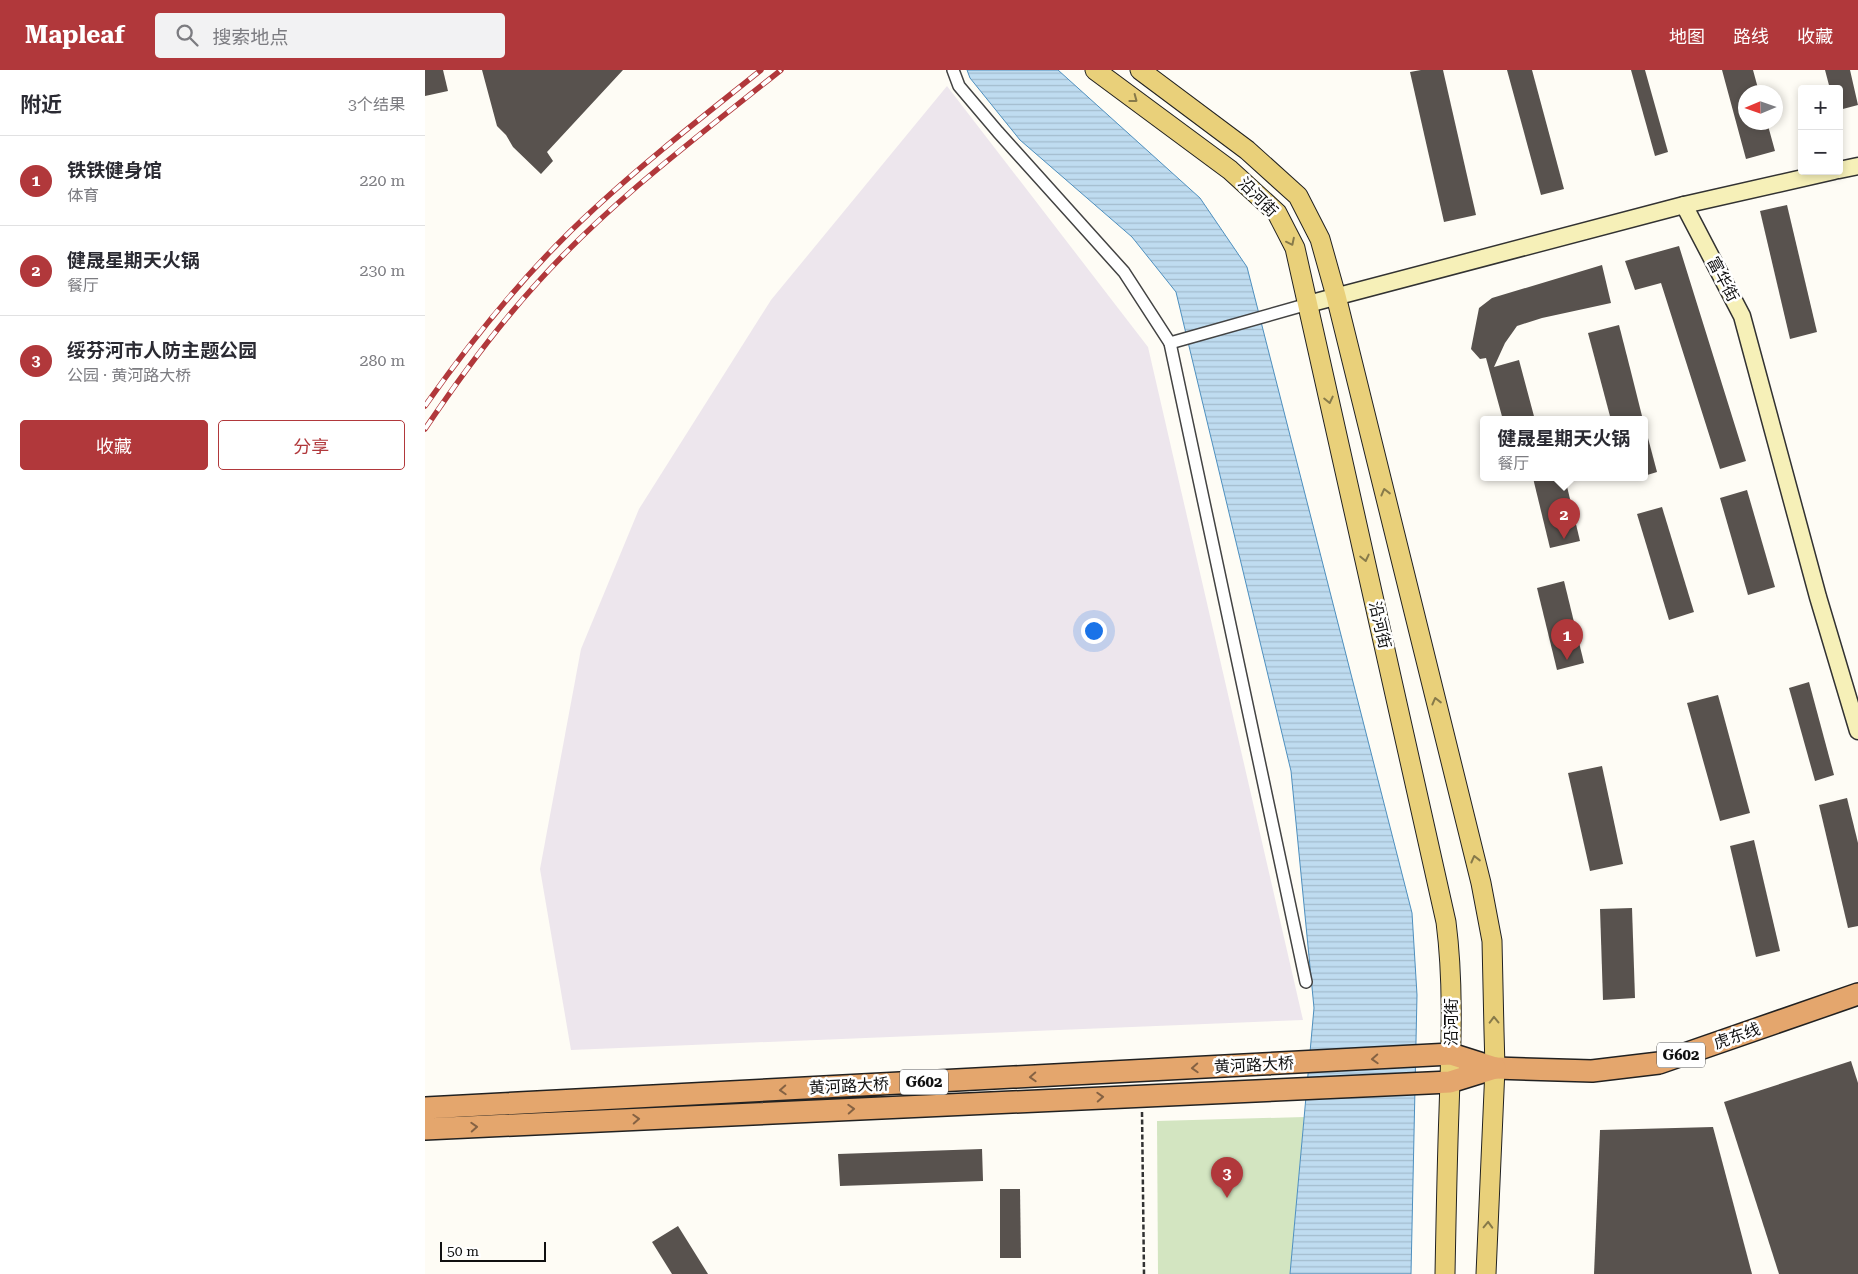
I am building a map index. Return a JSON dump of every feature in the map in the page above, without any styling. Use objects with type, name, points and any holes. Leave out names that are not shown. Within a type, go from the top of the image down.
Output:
[{"type":"highway","name":"虎东线","points":[[1495,1068],[1592,1071],[1659,1063],[1858,994]]},
{"type":"highway","name":"G602","points":[[1451,1054],[1495,1068]]},
{"type":"highway","name":"黄河路大桥","points":[[425,1108],[1451,1054]]},
{"type":"highway","name":"G602","points":[[1450,1082],[1495,1068]]},
{"type":"highway","name":"黄河路大桥","points":[[425,1129],[1450,1082]]},
{"type":"main road","name":"沿河街","points":[[1095,70],[1230,170],[1277,213],[1295,248],[1446,922],[1451,972],[1451,1054],[1445,1274]]},
{"type":"main road","name":"沿河街","points":[[1140,70],[1247,150],[1298,196],[1320,239],[1336,296],[1481,883],[1492,941],[1495,1068],[1486,1274]]},
{"type":"street","points":[[953,70],[959,86],[1123,272],[1170,342],[1306,982]]},
{"type":"street","points":[[1843,169],[1858,166]]},
{"type":"street","points":[[1170,342],[1336,296],[1684,205],[1816,175]]},
{"type":"street","name":"富华街","points":[[1684,205],[1742,316],[1818,596],[1858,731]]},
{"type":"path","points":[[1142,1095],[1145,1274]]},
{"type":"shaded area","points":[[947,86],[1148,347],[1303,1020],[571,1050],[540,869],[581,649],[639,509],[771,300]]},
{"type":"green space","points":[[1304,1117],[1290,1274],[1158,1274],[1157,1121]]},
{"type":"water","points":[[967,70],[1058,70],[1200,198],[1247,267],[1412,913],[1417,995],[1411,1274],[1290,1274],[1314,1008],[1291,771],[1176,292],[1132,237],[1020,140],[970,78]]},
{"type":"building","points":[[425,70],[443,70],[448,91],[425,96]]},
{"type":"building","points":[[482,70],[623,70],[547,152],[553,161],[541,174],[513,147],[506,135],[497,126]]},
{"type":"building","points":[[1443,70],[1476,215],[1444,222],[1410,72]]},
{"type":"building","points":[[1507,70],[1532,70],[1564,189],[1541,195]]},
{"type":"building","points":[[1631,70],[1645,70],[1668,152],[1655,156]]},
{"type":"building","points":[[1722,70],[1753,70],[1757,85],[1738,85],[1738,129]]},
{"type":"building","points":[[1825,70],[1850,70],[1858,105],[1843,109],[1843,85],[1829,85]]},
{"type":"building","points":[[1738,130],[1769,130],[1775,151],[1746,159]]},
{"type":"building","points":[[1787,205],[1817,332],[1790,339],[1760,211]]},
{"type":"building","points":[[1679,246],[1746,461],[1720,469],[1661,283],[1635,290],[1625,261]]},
{"type":"building","points":[[1602,265],[1611,303],[1542,318],[1517,326],[1505,343],[1494,367],[1519,360],[1534,416],[1502,416],[1486,358],[1480,359],[1471,349],[1479,308],[1492,298]]},
{"type":"building","points":[[1619,325],[1642,416],[1610,416],[1588,333]]},
{"type":"building","points":[[1648,438],[1657,472],[1648,475]]},
{"type":"building","points":[[1534,481],[1566,481],[1580,541],[1550,548]]},
{"type":"building","points":[[1747,490],[1775,587],[1748,595],[1720,498]]},
{"type":"building","points":[[1662,507],[1694,612],[1669,620],[1637,514]]},
{"type":"building","points":[[1564,581],[1584,663],[1557,670],[1537,588]]},
{"type":"building","points":[[1809,682],[1834,775],[1815,781],[1789,688]]},
{"type":"building","points":[[1718,695],[1750,813],[1720,821],[1687,703]]},
{"type":"building","points":[[1602,766],[1623,864],[1590,871],[1568,773]]},
{"type":"building","points":[[1847,798],[1858,843],[1858,926],[1848,928],[1819,805]]},
{"type":"building","points":[[1754,840],[1780,951],[1756,957],[1730,846]]},
{"type":"building","points":[[1632,908],[1635,998],[1603,1000],[1600,909]]},
{"type":"building","points":[[1851,1061],[1858,1083],[1858,1274],[1779,1274],[1724,1102]]},
{"type":"building","points":[[1713,1127],[1752,1274],[1594,1274],[1600,1130]]},
{"type":"building","points":[[982,1149],[983,1181],[840,1186],[838,1154]]},
{"type":"building","points":[[1000,1189],[1020,1189],[1021,1258],[1000,1258]]},
{"type":"building","points":[[678,1226],[708,1274],[672,1274],[652,1242]]},
{"type":"railway","points":[[425,406],[504,302],[548,254],[635,172],[761,70]]},
{"type":"railway","points":[[425,429],[493,335],[538,282],[566,253],[624,197],[781,70]]},
{"type":"place","name":"健晟星期天火锅","points":[[1564,539]]},
{"type":"place","name":"铁铁健身馆","points":[[1567,660]]},
{"type":"place","name":"绥芬河市人防主题公园","points":[[1227,1198]]}]
